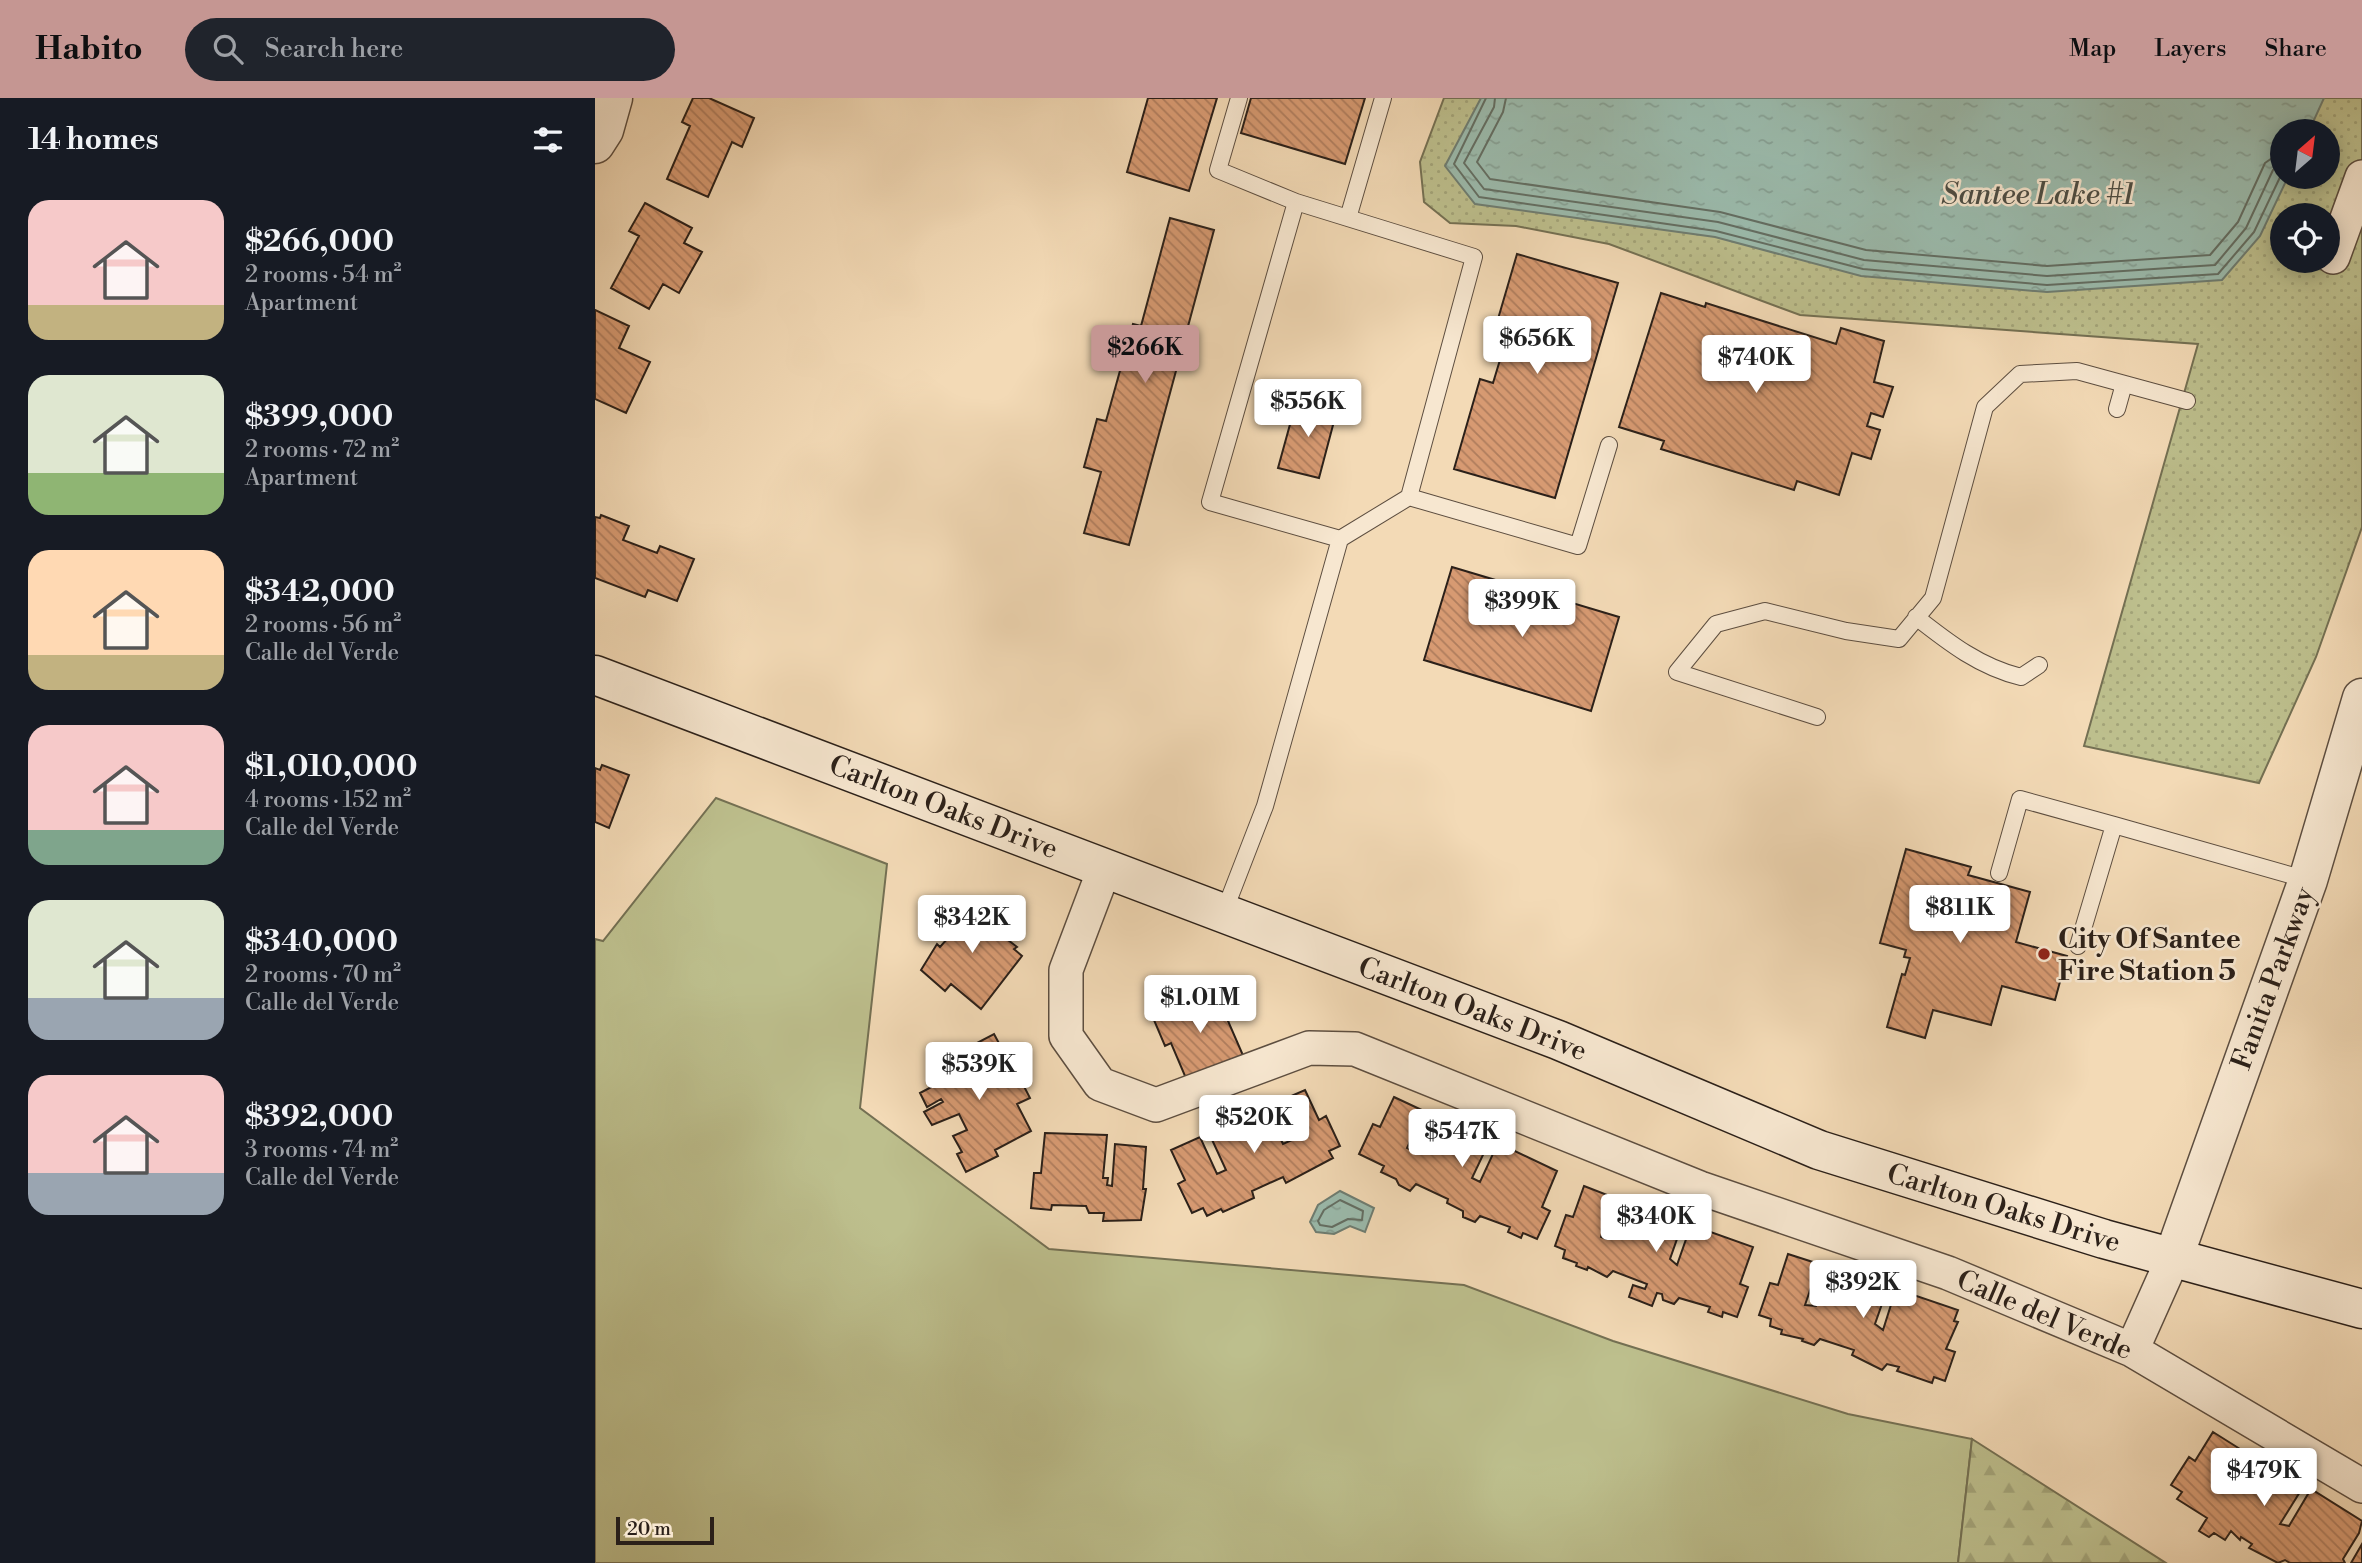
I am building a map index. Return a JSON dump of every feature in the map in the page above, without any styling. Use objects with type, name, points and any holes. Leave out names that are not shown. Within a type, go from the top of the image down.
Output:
[{"type":"main road","points":[[595,145],[604,130],[613,98]]},
{"type":"main road","name":"Carlton Oaks Drive","points":[[595,675],[1558,1040],[1819,1150],[2104,1238],[2362,1309]]},
{"type":"main road","name":"Fanita Parkway","points":[[2174,1256],[2308,880],[2362,698]]},
{"type":"street","points":[[2340,238],[2362,177]]},
{"type":"street","name":"Calle del Verde","points":[[1105,867],[1066,970],[1066,1036],[1100,1084],[1156,1104],[1309,1048],[1356,1049],[1700,1188],[1948,1273],[2132,1350],[2362,1486]]},
{"type":"street","points":[[2132,1350],[2174,1256]]},
{"type":"lane","points":[[1224,912],[1265,806],[1340,539],[1409,496],[1474,257],[1296,202],[1218,170],[1239,98]]},
{"type":"lane","points":[[1348,218],[1383,98]]},
{"type":"lane","points":[[1296,202],[1210,502],[1340,539]]},
{"type":"lane","points":[[1817,717],[1677,672],[1716,624],[1765,611],[1846,631],[1899,639],[1933,598],[1985,407],[2020,374],[2077,370],[2187,401]]},
{"type":"lane","points":[[2117,409],[2124,384]]},
{"type":"lane","points":[[1409,496],[1578,546],[1609,445]]},
{"type":"lane","points":[[1916,617],[1958,649],[1997,671],[2021,677],[2039,665]]},
{"type":"lane","points":[[1999,873],[2019,799],[2308,880]]},
{"type":"lane","points":[[2078,946],[2114,825]]},
{"type":"green space","points":[[1444,98],[2362,98],[2362,527],[2316,657],[2259,783],[2084,746],[2198,344],[1800,315],[1609,244],[1516,226],[1450,223],[1424,202],[1420,162]]},
{"type":"green space","points":[[716,798],[887,864],[860,1108],[1049,1249],[1464,1285],[1613,1341],[1848,1414],[1972,1439],[1958,1563],[595,1563],[595,939],[603,941]]},
{"type":"green space","points":[[1972,1439],[2166,1563],[1958,1563]]},
{"type":"water","name":"Santee Lake #1","points":[[1481,98],[2324,98],[2314,119],[2270,119],[2270,189],[2282,189],[2276,203],[2270,203],[2270,215],[2260,236],[2222,280],[2047,292],[1861,276],[1715,237],[1475,204],[1445,166]]},
{"type":"water","points":[[1340,1191],[1374,1208],[1365,1232],[1350,1226],[1334,1234],[1316,1232],[1310,1222],[1318,1205]]},
{"type":"building","points":[[693,98],[709,98],[754,118],[742,147],[732,142],[708,197],[667,179],[690,126],[682,122]]},
{"type":"building","points":[[1148,98],[1217,98],[1189,191],[1127,172]]},
{"type":"building","points":[[1251,98],[1365,98],[1345,164],[1241,133]]},
{"type":"building","points":[[645,203],[692,228],[684,243],[702,252],[679,293],[663,284],[649,309],[611,288],[639,236],[629,231]]},
{"type":"building","points":[[1170,218],[1214,230],[1129,545],[1084,533],[1101,472],[1084,467],[1097,419],[1106,421],[1133,324],[1141,326]]},
{"type":"building","points":[[1517,254],[1618,283],[1555,498],[1454,469],[1480,379],[1493,383],[1506,340],[1493,336]]},
{"type":"building","points":[[1661,293],[1705,307],[1706,303],[1836,344],[1841,328],[1884,341],[1874,382],[1893,387],[1883,417],[1871,413],[1867,426],[1880,430],[1871,459],[1852,453],[1839,495],[1797,481],[1794,490],[1661,449],[1664,441],[1619,427]]},
{"type":"building","points":[[595,310],[629,326],[619,348],[650,362],[626,413],[595,399]]},
{"type":"building","points":[[1297,399],[1337,410],[1319,478],[1278,468]]},
{"type":"building","points":[[601,515],[629,526],[623,540],[657,553],[660,546],[694,559],[677,601],[648,590],[645,597],[595,578],[595,517],[600,518]]},
{"type":"building","points":[[1452,567],[1619,617],[1591,711],[1424,660]]},
{"type":"building","points":[[602,765],[629,775],[609,828],[595,822],[595,768],[600,770]]},
{"type":"building","points":[[1906,849],[1971,867],[1968,875],[2030,892],[2016,942],[2067,956],[2055,1000],[2002,986],[1991,1025],[1933,1010],[1925,1038],[1887,1027],[1902,974],[1905,975],[1910,958],[1904,957],[1906,950],[1880,943]]},
{"type":"building","points":[[976,902],[999,922],[994,929],[1017,947],[1014,949],[1022,956],[981,1009],[951,984],[945,991],[921,970],[937,944],[940,947],[949,937],[935,926],[944,915],[949,918],[956,910],[966,913]]},
{"type":"building","points":[[1214,986],[1219,987],[1232,1019],[1228,1021],[1245,1060],[1188,1083],[1171,1043],[1165,1046],[1151,1013],[1168,1006],[1170,1010],[1187,1003],[1188,1006],[1204,999],[1203,991]]},
{"type":"building","points":[[994,1034],[1009,1062],[972,1082],[980,1087],[1015,1069],[1030,1098],[1017,1104],[1031,1131],[995,1150],[998,1156],[966,1172],[957,1154],[962,1152],[953,1136],[967,1130],[959,1114],[932,1125],[924,1112],[943,1102],[941,1099],[927,1107],[920,1093],[939,1083],[931,1067]]},
{"type":"building","points":[[1305,1090],[1319,1120],[1326,1116],[1340,1146],[1329,1151],[1333,1158],[1286,1183],[1283,1177],[1252,1191],[1254,1198],[1223,1212],[1221,1209],[1207,1216],[1203,1208],[1192,1213],[1178,1184],[1185,1180],[1171,1150],[1200,1137],[1217,1174],[1226,1170],[1208,1131],[1264,1104],[1283,1144],[1292,1140],[1275,1103]]},
{"type":"building","points":[[1394,1097],[1424,1111],[1407,1148],[1415,1152],[1434,1111],[1491,1138],[1472,1178],[1480,1182],[1498,1143],[1557,1171],[1542,1207],[1550,1211],[1537,1239],[1523,1233],[1521,1238],[1508,1232],[1510,1227],[1480,1216],[1475,1222],[1463,1217],[1463,1211],[1447,1203],[1448,1199],[1416,1184],[1410,1191],[1399,1185],[1396,1179],[1381,1172],[1384,1166],[1359,1154],[1373,1124],[1380,1127]]},
{"type":"building","points":[[1045,1133],[1107,1135],[1103,1178],[1108,1178],[1107,1185],[1112,1186],[1115,1144],[1146,1147],[1143,1189],[1146,1189],[1141,1220],[1103,1221],[1104,1213],[1089,1213],[1086,1206],[1052,1205],[1051,1210],[1031,1208],[1034,1173],[1041,1173]]},
{"type":"building","points":[[1584,1186],[1615,1198],[1601,1237],[1606,1239],[1611,1238],[1626,1198],[1684,1219],[1670,1259],[1677,1265],[1691,1225],[1753,1247],[1740,1284],[1748,1287],[1737,1317],[1723,1312],[1722,1317],[1708,1312],[1710,1307],[1679,1298],[1674,1304],[1663,1300],[1662,1294],[1657,1293],[1652,1306],[1629,1297],[1633,1285],[1645,1289],[1647,1284],[1613,1271],[1607,1277],[1588,1267],[1587,1270],[1576,1266],[1577,1263],[1563,1258],[1565,1250],[1555,1246],[1566,1215],[1573,1217]]},
{"type":"building","points":[[1788,1254],[1819,1264],[1805,1305],[1816,1306],[1830,1265],[1889,1284],[1875,1324],[1883,1330],[1896,1289],[1958,1310],[1954,1321],[1958,1322],[1946,1349],[1955,1352],[1945,1381],[1934,1377],[1932,1383],[1897,1371],[1899,1367],[1887,1364],[1882,1370],[1852,1355],[1854,1350],[1820,1339],[1814,1345],[1802,1341],[1803,1339],[1781,1334],[1782,1330],[1770,1326],[1771,1319],[1759,1315],[1770,1283],[1778,1285]]},
{"type":"building","points":[[2213,1432],[2240,1449],[2219,1486],[2228,1488],[2250,1451],[2303,1487],[2280,1524],[2289,1526],[2311,1489],[2362,1521],[2359,1533],[2343,1559],[2345,1563],[2290,1563],[2285,1560],[2278,1563],[2249,1548],[2252,1544],[2241,1537],[2240,1540],[2231,1531],[2225,1540],[2214,1533],[2209,1537],[2199,1531],[2207,1518],[2177,1499],[2182,1492],[2171,1485],[2189,1457],[2195,1461]]},
{"type":"building","points":[[2362,1544],[2362,1563],[2351,1563]]},
{"type":"place","name":"City Of Santee Fire Station 5","points":[[2044,954]]}]
